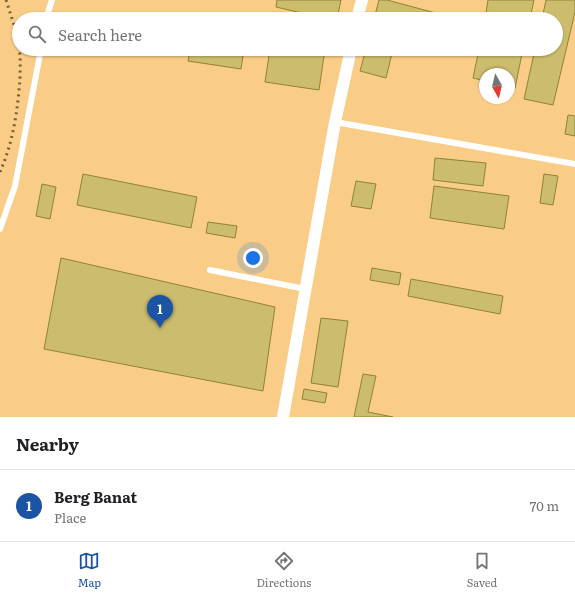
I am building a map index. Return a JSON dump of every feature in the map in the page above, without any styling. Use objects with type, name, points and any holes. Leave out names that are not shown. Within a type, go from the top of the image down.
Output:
[{"type":"street","points":[[359,12],[362,0]]},
{"type":"street","points":[[283,417],[335,122],[349,56]]},
{"type":"lane","points":[[48,12],[52,0]]},
{"type":"lane","points":[[0,229],[15,186],[40,56]]},
{"type":"lane","points":[[335,122],[575,164]]},
{"type":"lane","points":[[210,270],[305,289]]},
{"type":"building","points":[[277,0],[341,0],[338,12],[297,12],[276,7]]},
{"type":"building","points":[[379,0],[387,0],[432,12],[376,12]]},
{"type":"building","points":[[488,0],[534,0],[531,12],[486,12]]},
{"type":"building","points":[[546,0],[575,0],[575,12],[553,105],[524,99],[533,56],[563,56],[563,12],[543,12]]},
{"type":"building","points":[[189,56],[243,56],[241,69],[188,61]]},
{"type":"building","points":[[269,56],[324,56],[319,90],[265,82]]},
{"type":"building","points":[[364,56],[391,56],[386,78],[360,71]]},
{"type":"building","points":[[478,56],[522,56],[515,88],[515,68],[479,68],[479,80],[473,78]]},
{"type":"building","points":[[568,115],[575,116],[575,136],[565,134]]},
{"type":"building","points":[[435,158],[486,163],[483,186],[433,180]]},
{"type":"building","points":[[83,174],[197,197],[191,228],[77,205]]},
{"type":"building","points":[[544,174],[558,176],[553,205],[540,203]]},
{"type":"building","points":[[356,181],[376,184],[371,209],[351,206]]},
{"type":"building","points":[[42,184],[56,187],[50,219],[36,216]]},
{"type":"building","points":[[434,186],[509,196],[504,229],[430,218]]},
{"type":"building","points":[[208,222],[237,226],[235,238],[206,233]]},
{"type":"building","points":[[61,258],[275,307],[263,391],[44,349]]},
{"type":"building","points":[[372,268],[401,273],[399,285],[370,280]]},
{"type":"building","points":[[411,279],[503,296],[500,314],[408,296]]},
{"type":"building","points":[[321,318],[348,321],[338,387],[311,383]]},
{"type":"building","points":[[363,374],[376,376],[368,412],[393,417],[354,417]]},
{"type":"building","points":[[304,389],[327,393],[325,403],[302,399]]},
{"type":"railway","points":[[6,0],[12,19]]},
{"type":"railway","points":[[0,172],[12,138],[18,101],[20,56]]},
{"type":"place","name":"Berg Banat","points":[[160,328]]}]
